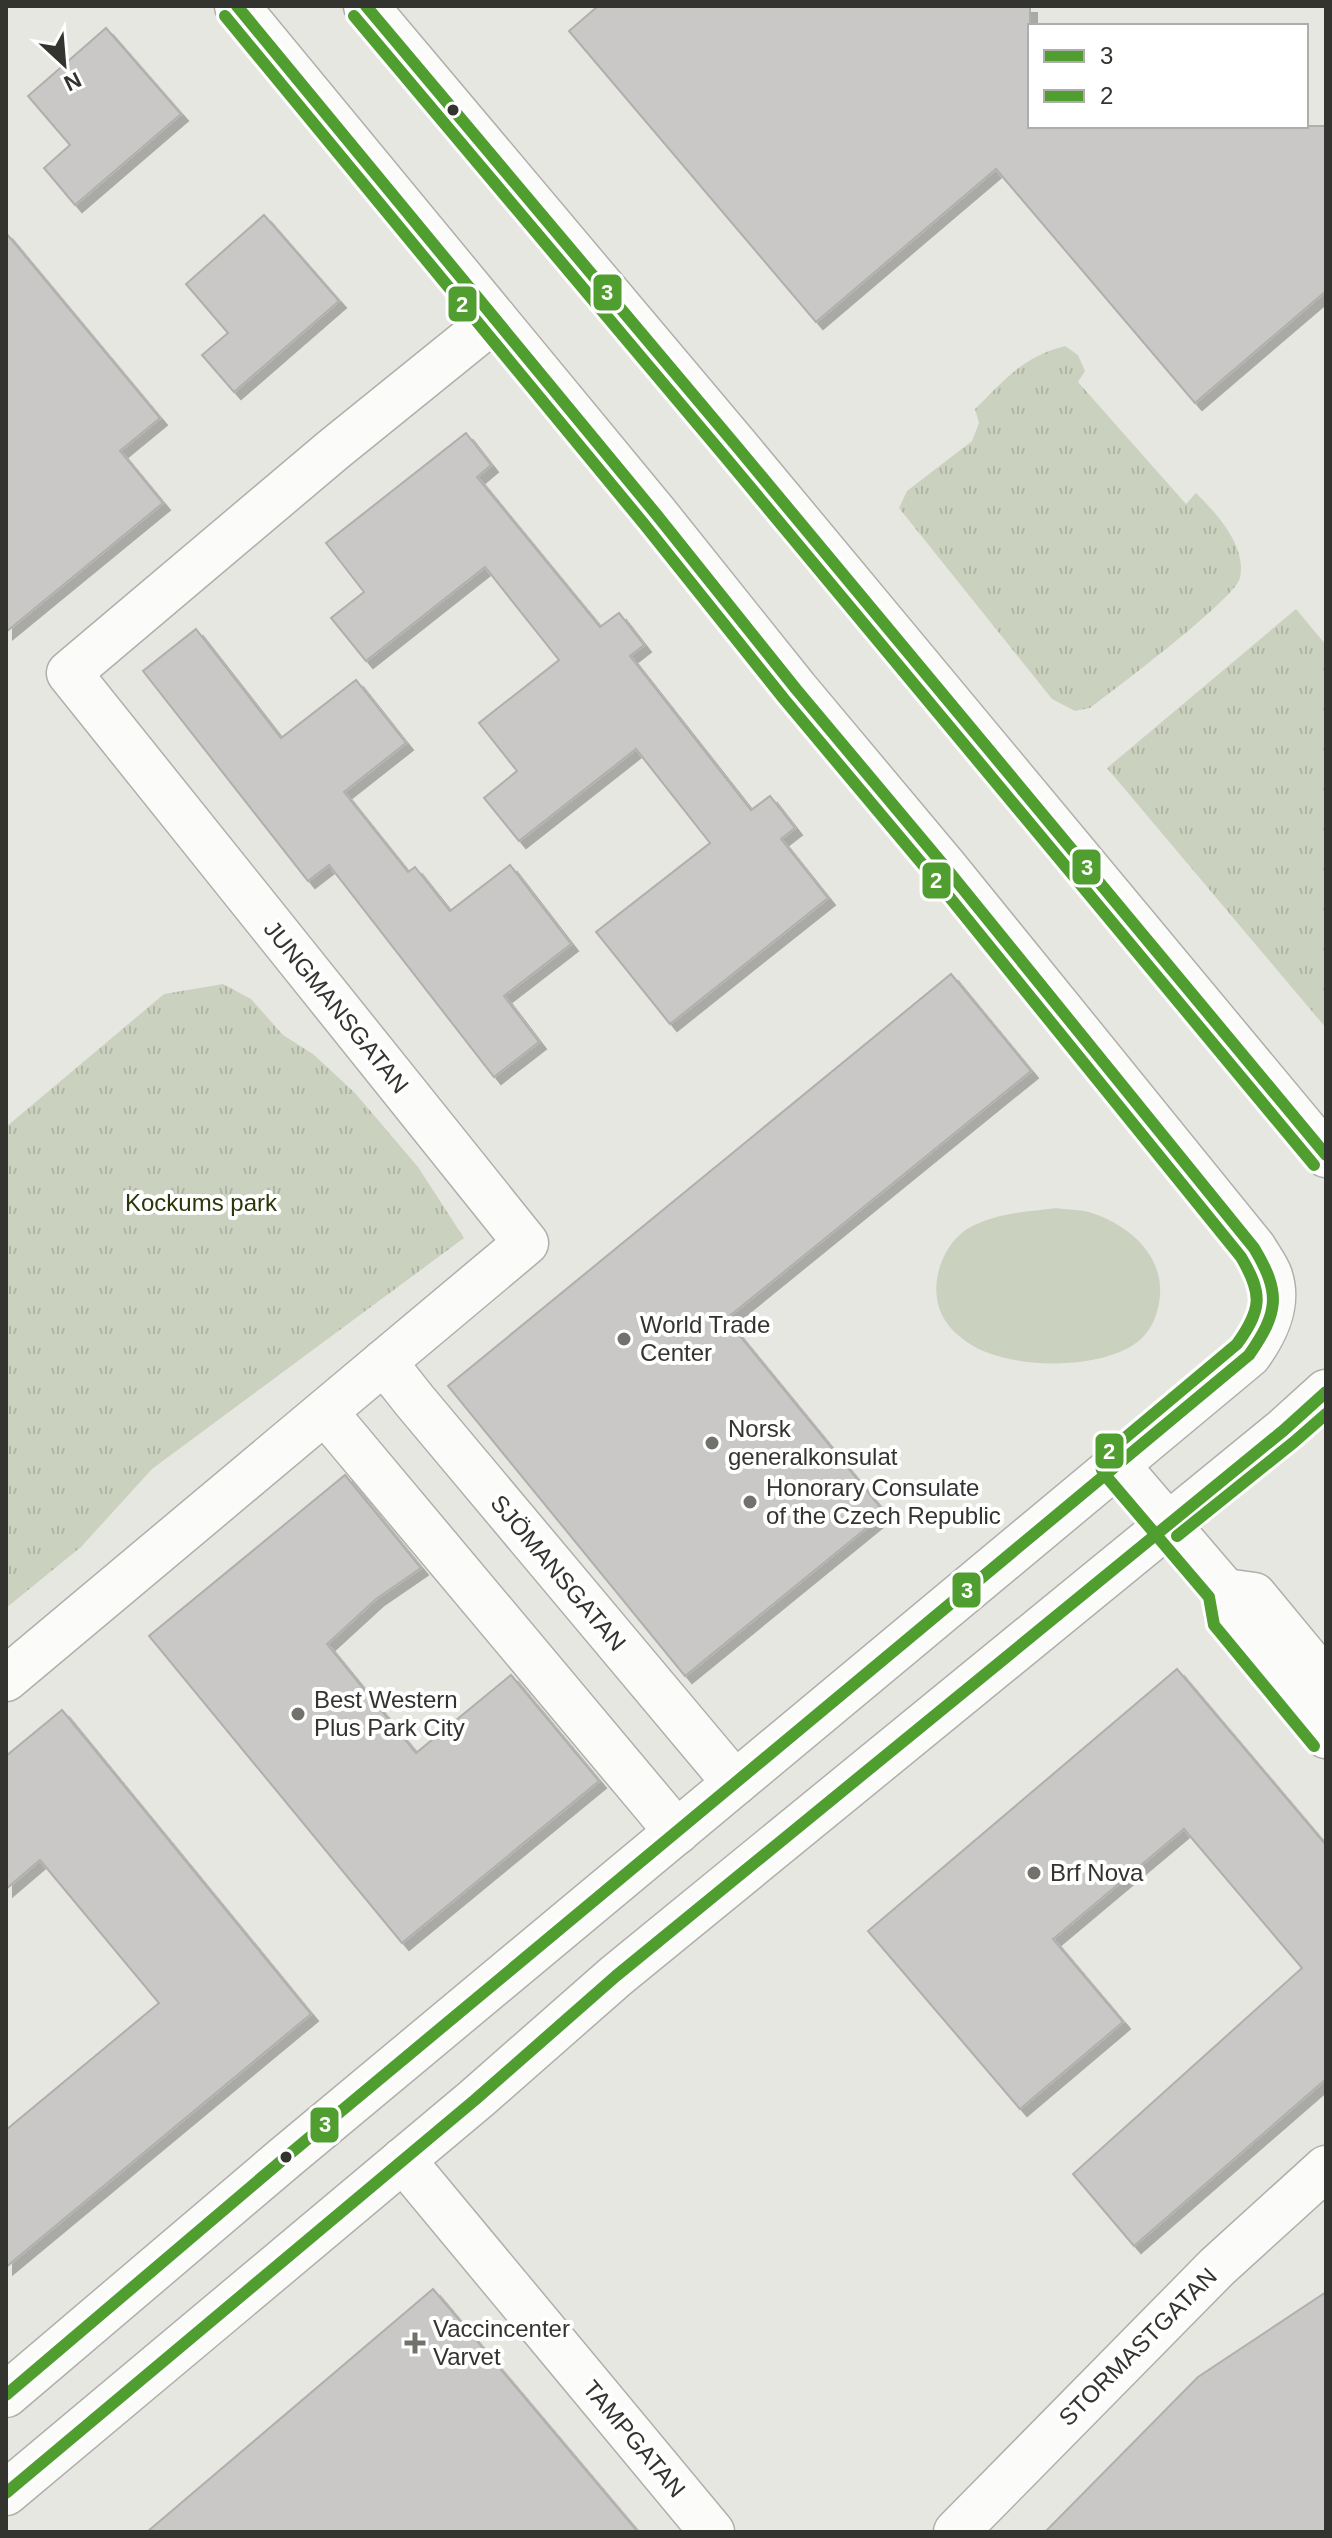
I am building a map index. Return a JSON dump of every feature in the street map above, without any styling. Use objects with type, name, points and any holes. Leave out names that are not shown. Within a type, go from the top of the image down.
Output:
[{"type":"street","points":[[6,2395],[286,2157],[1249,1355],[1264,1335],[1273,1307],[1271,1277],[1254,1248],[946,868],[237,6]]},
{"type":"street","points":[[366,6],[749,460],[1326,1155]]},
{"type":"street","name":"JUNGMANSGATAN","points":[[6,1679],[526,1243],[69,673],[333,450],[495,319]]},
{"type":"street","name":"SJÖMANSGATAN","points":[[384,1362],[735,1783]]},
{"type":"street","points":[[6,2493],[403,2160],[616,1976],[1284,1430],[1326,1392]]},
{"type":"street","points":[[325,1412],[677,1832]]},
{"type":"street","points":[[1117,1465],[1225,1591],[1227,1616],[1326,1736]]},
{"type":"street","points":[[1225,1591],[1254,1595],[1326,1682]]},
{"type":"street","name":"TAMPGATAN","points":[[403,2160],[712,2532]]},
{"type":"street","name":"STORMASTGATAN","points":[[956,2532],[1217,2267],[1326,2168]]},
{"type":"green space","points":[[1065,346],[1078,355],[1085,371],[1078,382],[1186,504],[1196,493],[1221,521],[1235,543],[1241,566],[1240,578],[1218,605],[1090,708],[1075,711],[1052,699],[899,508],[907,491],[972,441],[979,423],[975,409],[996,388],[1037,356]]},
{"type":"green space","points":[[1296,609],[1326,645],[1326,1028],[1107,768]]},
{"type":"green space","name":"Kockums park","points":[[223,984],[251,999],[283,1035],[313,1054],[355,1093],[418,1167],[464,1238],[152,1469],[81,1547],[6,1608],[6,1127],[164,994]]},
{"type":"green space","points":[[1056,1208],[1088,1212],[1105,1218],[1141,1243],[1156,1267],[1159,1280],[1157,1313],[1149,1330],[1125,1350],[1080,1362],[1029,1362],[1005,1358],[967,1342],[947,1323],[938,1304],[937,1280],[950,1246],[967,1229],[988,1220]]},
{"type":"building","points":[[598,6],[1030,6],[1028,128],[1326,126],[1326,291],[1195,403],[996,169],[816,322],[569,31]]},
{"type":"building","points":[[106,28],[181,114],[75,205],[44,168],[70,145],[28,96]]},
{"type":"building","points":[[264,215],[339,301],[234,392],[202,355],[228,333],[186,284]]},
{"type":"building","points":[[6,233],[160,418],[120,451],[163,503],[6,632]]},
{"type":"building","points":[[466,433],[491,465],[477,477],[600,627],[619,613],[644,645],[630,656],[751,810],[770,796],[795,828],[781,839],[828,898],[670,1024],[596,932],[710,843],[636,749],[519,841],[484,798],[517,771],[479,723],[559,660],[485,567],[366,661],[331,618],[364,592],[326,543]]},
{"type":"building","points":[[196,629],[281,738],[356,680],[406,743],[344,792],[408,872],[415,867],[450,911],[510,865],[571,944],[504,996],[539,1042],[494,1077],[329,865],[308,881],[143,671]]},
{"type":"building","name":"World Trade Center","points":[[951,974],[1031,1071],[726,1319],[885,1513],[685,1676],[448,1386]]},
{"type":"building","name":"Best Western Plus Park City","points":[[345,1475],[421,1568],[376,1599],[327,1644],[416,1753],[511,1675],[599,1781],[402,1943],[149,1636]]},
{"type":"building","name":"Brf Nova","points":[[1177,1669],[1326,1845],[1326,2079],[1134,2246],[1073,2174],[1302,1968],[1184,1829],[1053,1939],[1123,2022],[1020,2109],[868,1931]]},
{"type":"building","points":[[62,1710],[311,2014],[6,2267],[6,2130],[159,2003],[40,1860],[6,1889],[6,1756]]},
{"type":"building","points":[[433,2289],[638,2532],[147,2532]]},
{"type":"building","points":[[1326,2292],[1326,2532],[1045,2532],[1198,2377]]},
{"type":"transit line","name":"3","points":[[6,2395],[286,2157],[1249,1355],[1266,1326],[1273,1302],[1269,1278],[1254,1248],[946,868],[237,6]]},
{"type":"transit line","name":"3","points":[[366,6],[1326,1155]]},
{"type":"transit line","name":"2","points":[[225,16],[934,878],[1241,1257],[1253,1281],[1257,1301],[1251,1321],[1237,1344],[1107,1453],[1101,1466],[1105,1475],[1209,1597],[1214,1625],[1314,1746]]},
{"type":"transit line","name":"2","points":[[354,16],[1314,1165]]},
{"type":"transit line","name":"3","points":[[6,2493],[476,2099],[616,1976],[1284,1430],[1326,1392]]},
{"type":"transit line","name":"2","points":[[1177,1536],[1326,1414]]},
{"type":"place","name":"World Trade Center","points":[[624,1339]]},
{"type":"place","name":"Norsk generalkonsulat","points":[[712,1443]]},
{"type":"place","name":"Honorary Consulate of the Czech Republic","points":[[750,1502]]},
{"type":"place","name":"Best Western Plus Park City","points":[[298,1714]]},
{"type":"place","name":"Brf Nova","points":[[1034,1873]]},
{"type":"place","name":"Vaccincenter Varvet","points":[[415,2343]]}]
